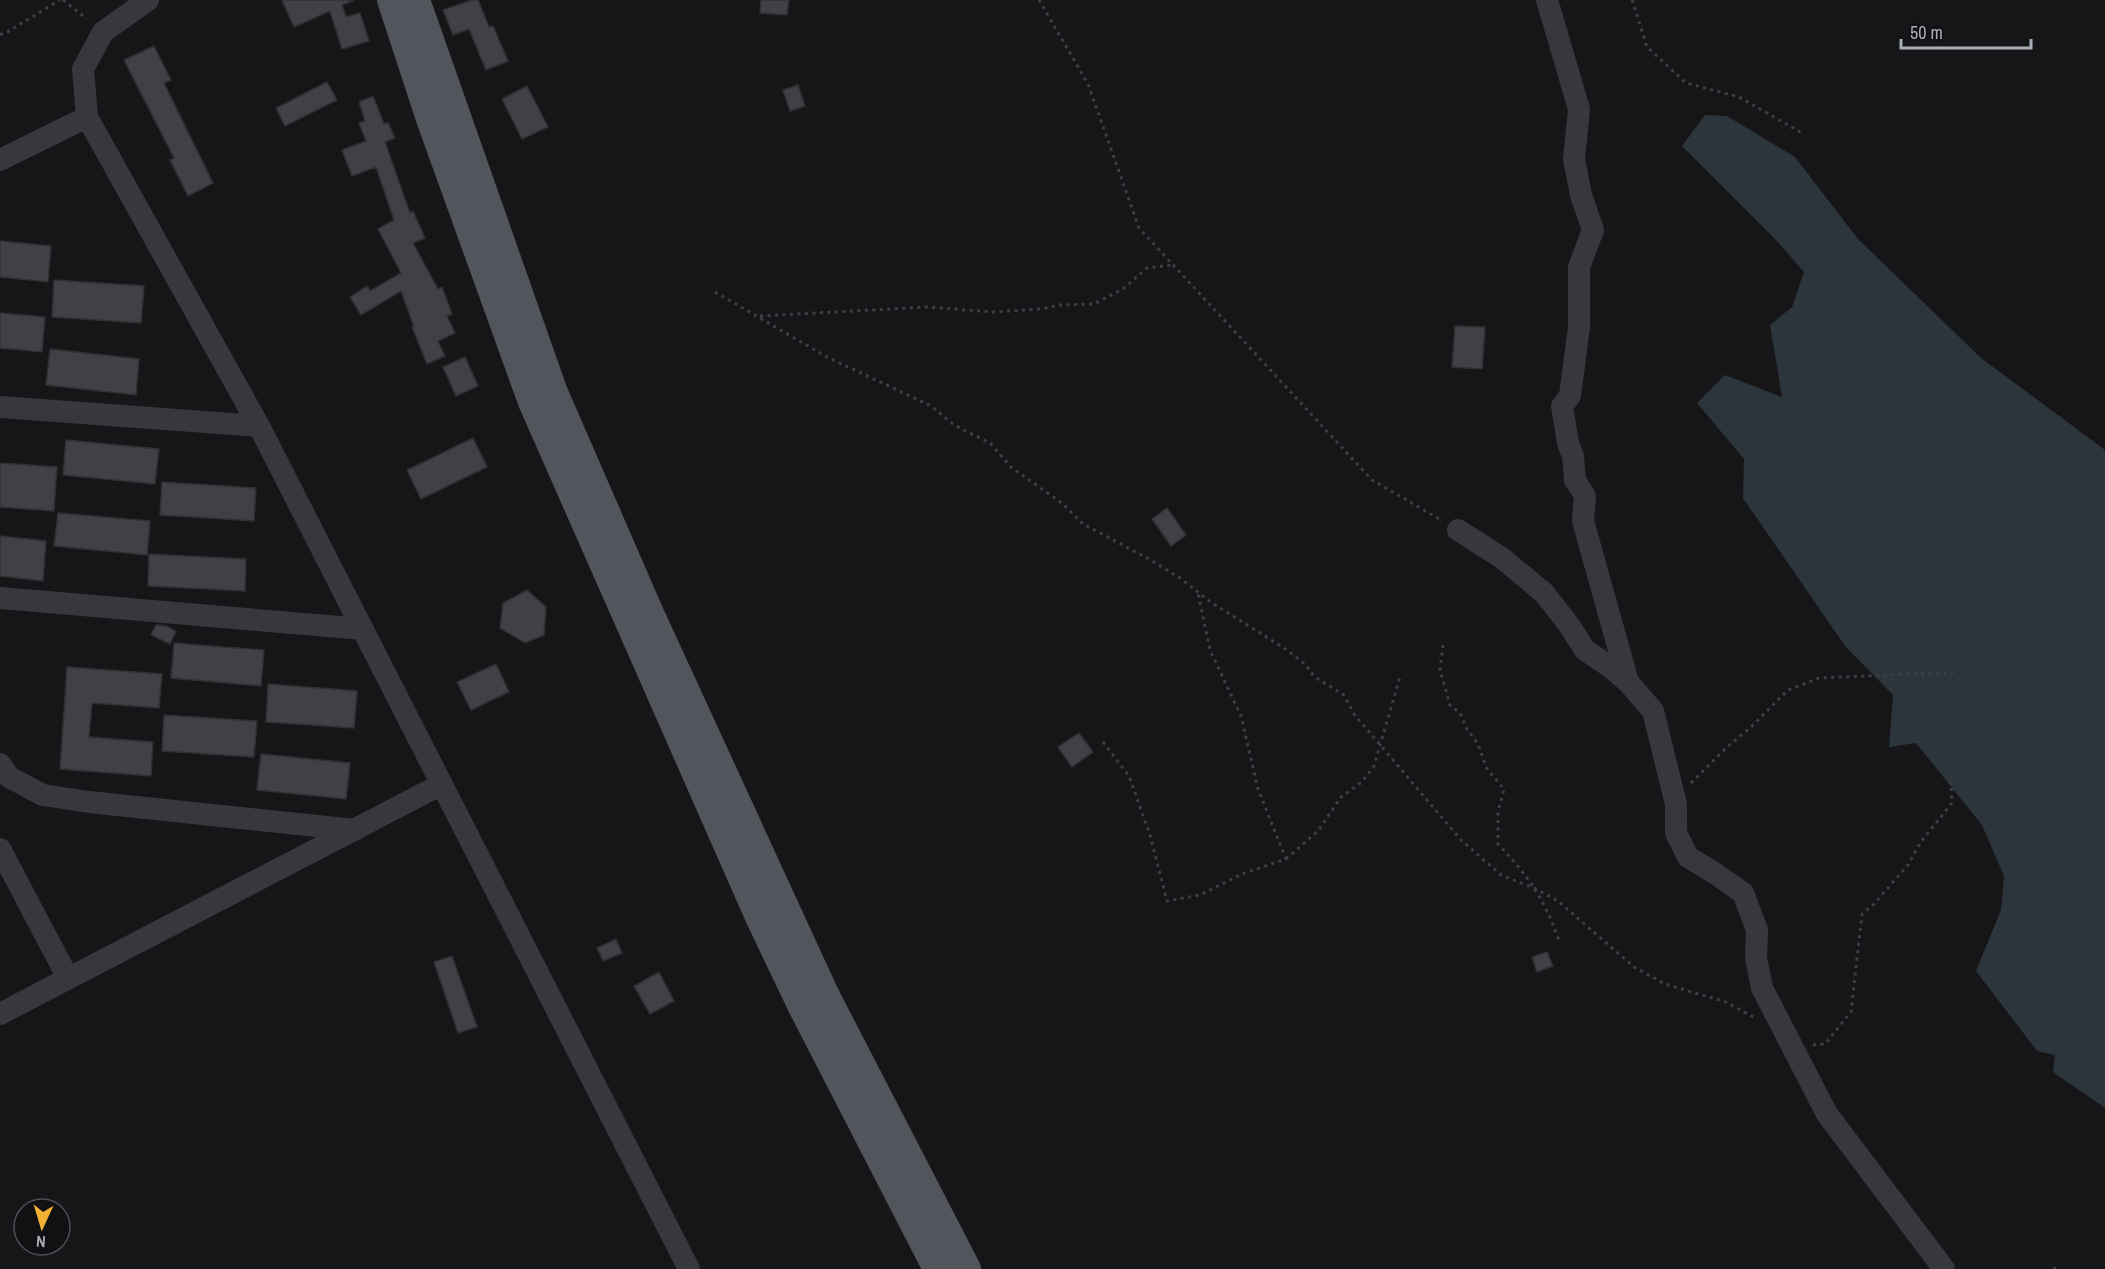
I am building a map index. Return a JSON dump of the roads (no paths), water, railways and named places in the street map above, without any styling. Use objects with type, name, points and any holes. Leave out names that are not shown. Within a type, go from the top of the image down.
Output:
[{"type":"main road","points":[[391,0],[430,119],[532,402],[639,615],[772,911],[801,1005],[957,1268]]},
{"type":"main road","points":[[416,0],[553,390],[639,615]]},
{"type":"street","points":[[148,0],[103,32],[83,69],[87,117],[259,426],[689,1269]]},
{"type":"street","points":[[1546,0],[1579,108],[1574,159],[1581,195],[1593,230],[1579,267],[1578,339],[1570,396],[1562,406],[1568,443],[1573,456],[1575,480],[1585,496],[1583,520],[1628,682]]},
{"type":"street","points":[[0,160],[87,117]]},
{"type":"street","points":[[0,407],[259,426]]},
{"type":"street","points":[[1458,530],[1502,558],[1544,593],[1569,625],[1585,651],[1609,666],[1628,682],[1653,711],[1676,804],[1676,833],[1688,857],[1743,893],[1757,930],[1756,958],[1762,988],[1827,1114],[1944,1269]]},
{"type":"street","points":[[0,598],[363,629]]},
{"type":"street","points":[[0,764],[9,777],[43,795],[88,802],[355,830]]},
{"type":"street","points":[[0,1014],[441,785]]},
{"type":"street","points":[[0,849],[68,978]]}]
